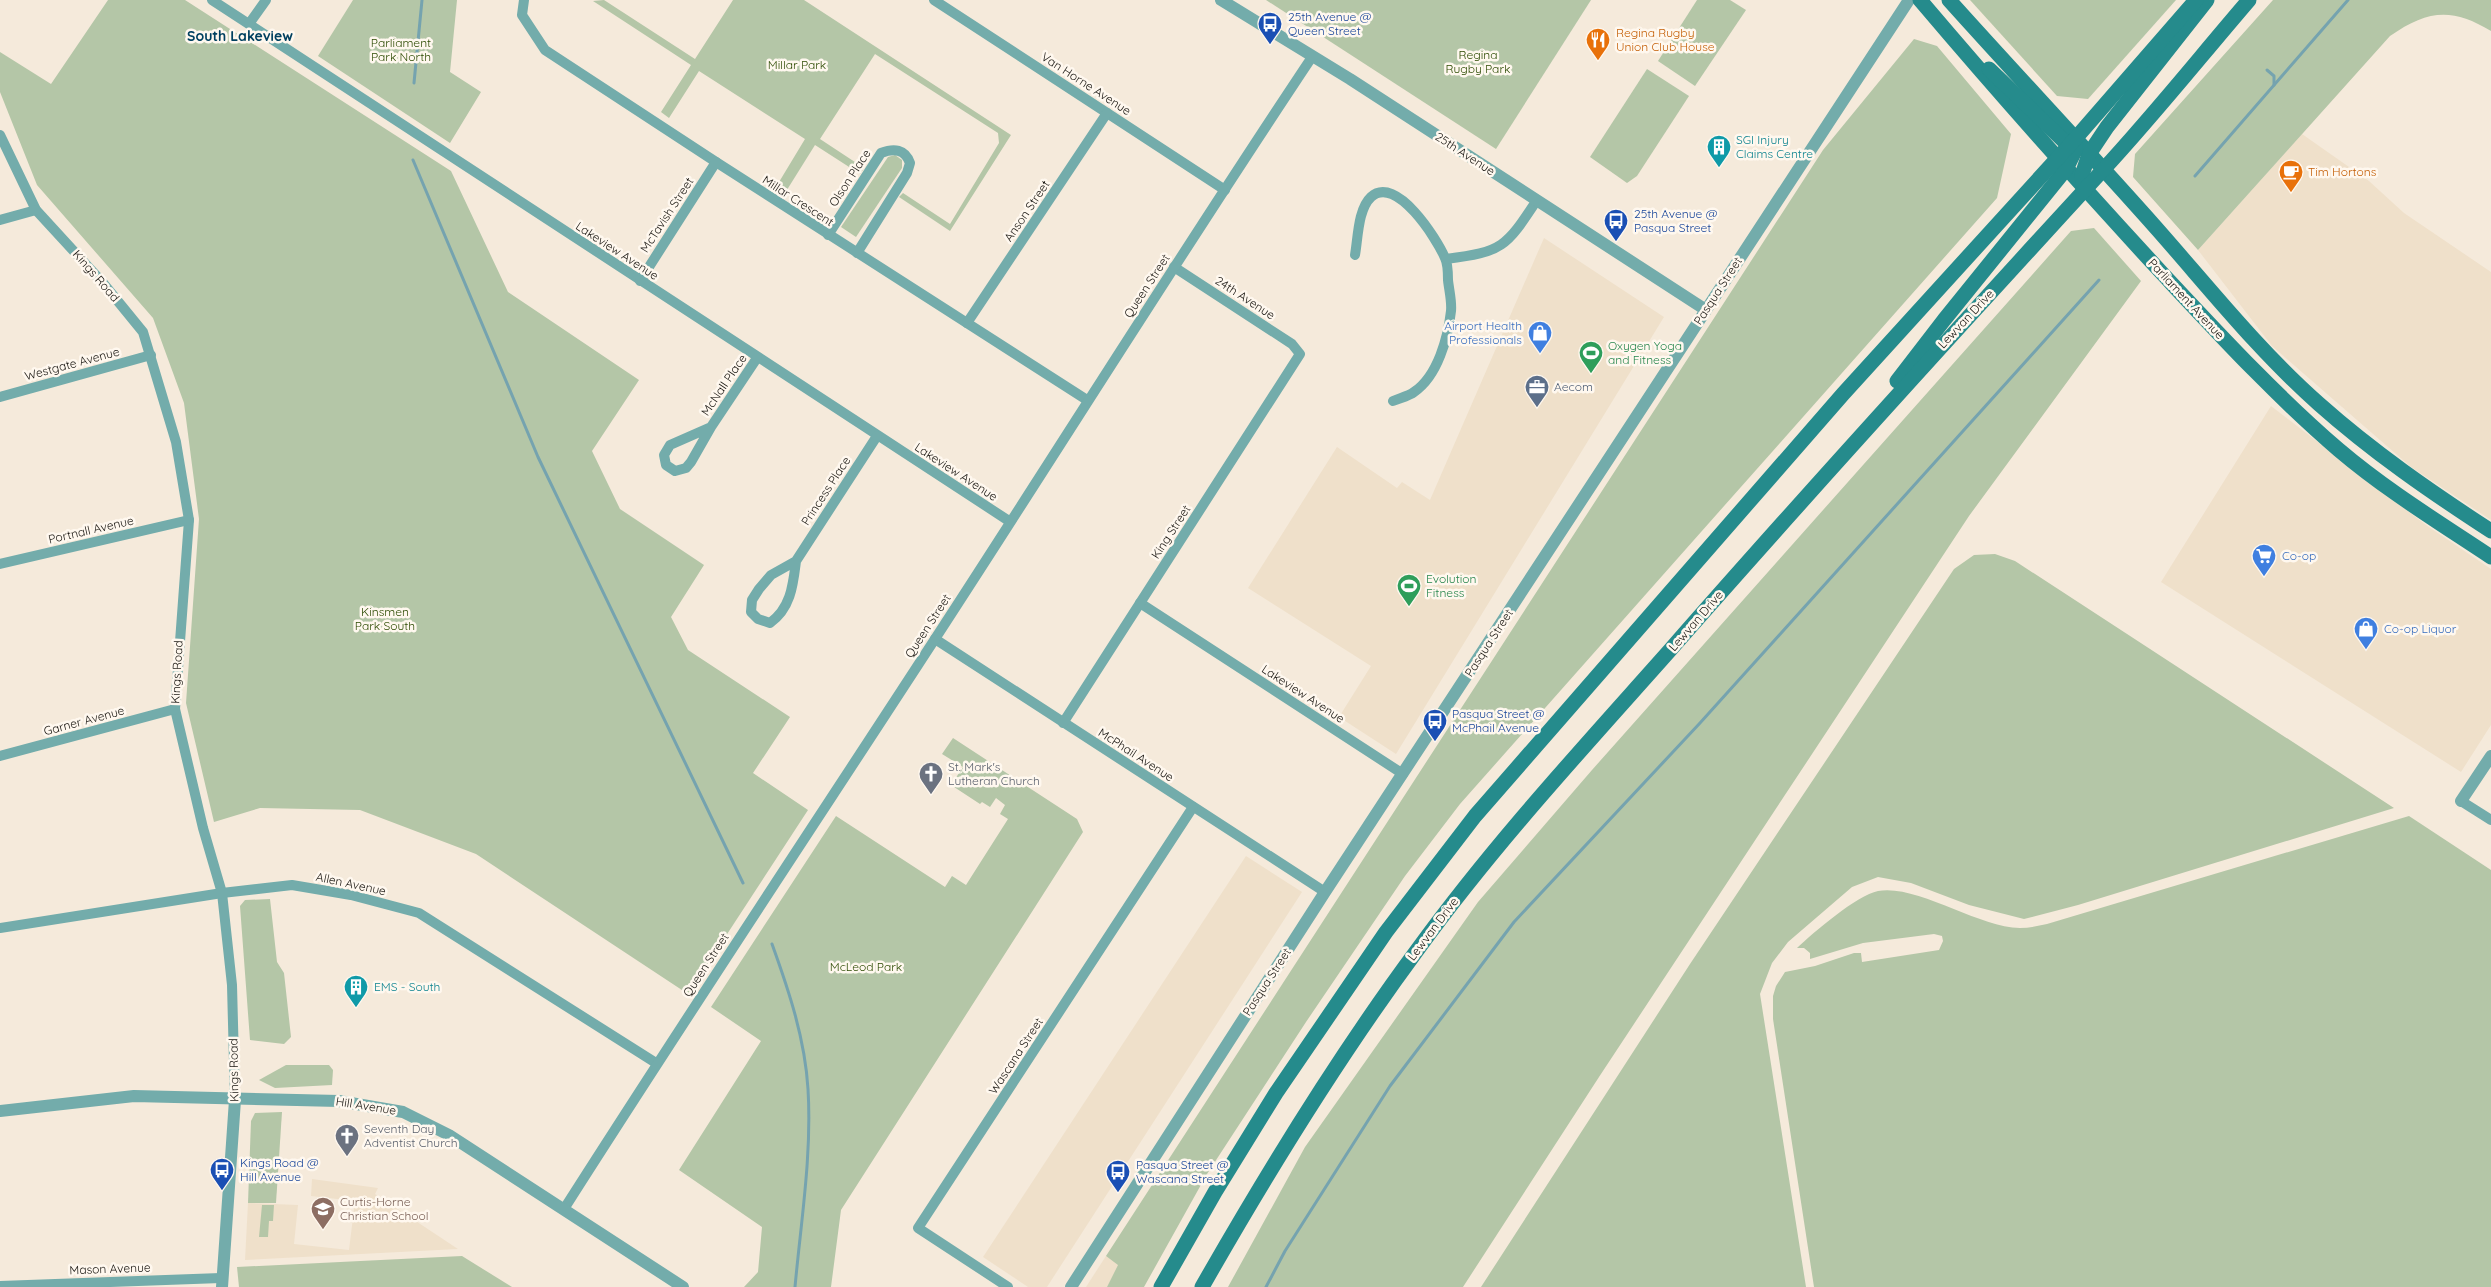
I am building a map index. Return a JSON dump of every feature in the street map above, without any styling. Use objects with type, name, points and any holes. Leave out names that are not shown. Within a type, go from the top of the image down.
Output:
[{"type":"main road","name":"Parliament Avenue","points":[[1920,0],[2085,190],[2250,368],[2291,408],[2341,452],[2407,502],[2491,557]]},
{"type":"main road","name":"Parliament Avenue","points":[[1938,0],[1993,58],[2018,76]]},
{"type":"main road","name":"Parliament Avenue","points":[[1949,0],[2018,76],[2079,150],[2104,170],[2267,354],[2317,403],[2408,476],[2491,531]]},
{"type":"main road","points":[[2079,150],[2196,0]]},
{"type":"main road","points":[[1162,1287],[1215,1192],[1276,1092],[1386,932],[1475,816],[1843,394],[2062,164],[2107,127],[2207,0]]},
{"type":"main road","name":"Lewvan Drive","points":[[1202,1287],[1246,1209],[1306,1113],[1418,948],[1514,826],[1833,465],[2104,170],[2249,0]]},
{"type":"main road","points":[[1934,17],[2079,150],[2085,190]]},
{"type":"main road","points":[[1833,465],[2062,164]]},
{"type":"street","name":"Lakeview Avenue","points":[[212,0],[1009,522]]},
{"type":"street","points":[[249,24],[266,0]]},
{"type":"street","name":"Millar Crescent","points":[[524,0],[522,16],[545,50],[828,235],[1087,400]]},
{"type":"street","name":"Van Horne Avenue","points":[[934,0],[1225,190]]},
{"type":"street","name":"25th Avenue","points":[[1222,0],[1706,310]]},
{"type":"street","name":"Pasqua Street","points":[[1071,1287],[1325,892],[1909,0]]},
{"type":"street","name":"Queen Street","points":[[564,1209],[656,1064],[935,639],[1087,400],[1312,57]]},
{"type":"street","name":"Anson Street","points":[[967,323],[1107,113]]},
{"type":"street","name":"Kings Road","points":[[0,135],[36,210],[103,283],[143,332],[176,442],[189,520],[175,709],[203,828],[222,893],[232,985],[236,1100],[222,1282]]},
{"type":"street","name":"Olson Place","points":[[828,235],[881,153],[889,150],[899,150],[907,156],[910,163],[907,173],[857,253]]},
{"type":"street","name":"McTavish Street","points":[[640,281],[716,162]]},
{"type":"street","points":[[1355,255],[1364,206],[1372,196],[1384,192],[1396,196],[1411,207],[1427,225],[1446,259],[1451,309],[1445,341],[1437,362],[1415,392],[1393,400]]},
{"type":"street","points":[[1446,259],[1475,256],[1502,246],[1513,236],[1537,200]]},
{"type":"street","points":[[0,220],[36,210]]},
{"type":"street","name":"24th Avenue","points":[[1174,267],[1292,344],[1300,354]]},
{"type":"street","name":"King Street","points":[[1063,723],[1300,354]]},
{"type":"street","name":"Westgate Avenue","points":[[0,397],[151,355]]},
{"type":"street","name":"McNall Place","points":[[711,427],[670,445],[664,455],[666,464],[675,471],[686,468],[757,358]]},
{"type":"street","name":"Princess Place","points":[[796,560],[793,590],[786,606],[778,617],[770,623],[758,619],[751,612],[752,600],[758,588],[771,575],[796,560],[878,436]]},
{"type":"street","name":"Portnall Avenue","points":[[0,564],[189,520]]},
{"type":"street","name":"Lakeview Avenue","points":[[1140,603],[1403,774]]},
{"type":"street","name":"McPhail Avenue","points":[[935,639],[1325,892]]},
{"type":"street","name":"Garner Avenue","points":[[0,756],[175,709]]},
{"type":"street","points":[[2491,756],[2461,801],[2491,820]]},
{"type":"street","name":"Wascana Street","points":[[1008,1287],[918,1228],[1192,807]]},
{"type":"street","name":"Allen Avenue","points":[[0,928],[222,893],[292,885],[351,894],[419,913],[656,1064]]},
{"type":"street","name":"Hill Avenue","points":[[0,1111],[134,1096],[236,1100],[339,1101],[403,1112],[449,1135],[683,1287]]},
{"type":"street","name":"Mason Avenue","points":[[0,1286],[222,1282]]},
{"type":"shaded area","points":[[2302,134],[2369,181],[2404,213],[2491,272],[2491,520],[2411,467],[2272,346],[2198,250]]},
{"type":"shaded area","points":[[1544,238],[1664,317],[1396,754],[1339,717],[1371,666],[1248,588],[1337,447],[1397,488],[1402,482],[1430,500]]},
{"type":"shaded area","points":[[2271,406],[2426,525],[2491,569],[2491,725],[2461,772],[2161,582]]},
{"type":"shaded area","points":[[1246,856],[1302,892],[1047,1287],[1028,1287],[983,1257]]},
{"type":"shaded area","points":[[312,1179],[378,1188],[375,1194],[458,1249],[245,1260],[248,1203],[298,1205],[294,1244],[349,1250],[355,1201],[311,1196]]},
{"type":"shaded area","points":[[1106,1256],[1119,1265],[1107,1287],[1086,1287]]},
{"type":"green space","name":"Kinsmen Park South","points":[[108,0],[185,0],[451,171],[508,292],[639,380],[592,451],[620,509],[704,565],[671,617],[688,650],[790,717],[753,773],[808,810],[688,994],[476,854],[360,810],[260,808],[214,822],[186,703],[199,519],[184,403],[153,318],[37,185],[0,92],[0,52],[51,84]]},
{"type":"green space","name":"Parliament Park North","points":[[353,0],[457,0],[450,72],[481,92],[450,143],[318,56]]},
{"type":"green space","name":"Millar Park","points":[[604,0],[695,59],[733,0],[804,0],[1011,135],[950,231],[899,197],[903,193],[950,224],[999,143],[998,133],[875,54],[820,139],[864,168],[860,174],[815,145],[785,193],[776,187],[805,139],[699,71],[669,118],[661,112],[691,65],[593,1]]},
{"type":"green space","name":"Regina Rugby Park","points":[[1266,0],[1591,0],[1496,149]]},
{"type":"green space","points":[[1697,0],[1730,0],[1746,10],[1695,86],[1658,61]]},
{"type":"green space","points":[[1970,0],[2176,0],[2088,99],[2057,96]]},
{"type":"green space","points":[[2273,0],[2491,0],[2491,31],[2464,18],[2440,15],[2416,21],[2390,36],[2198,250],[2133,177],[2135,154]]},
{"type":"green space","points":[[1914,39],[1937,46],[2011,134],[1997,198],[1460,804],[1405,876],[1306,1022],[1207,1174],[1144,1287],[1107,1287],[1118,1265],[1106,1256],[1823,150]]},
{"type":"green space","points":[[1647,69],[1689,96],[1637,176],[1627,183],[1590,157]]},
{"type":"green space","points":[[895,155],[902,160],[902,168],[856,237],[841,227],[888,157]]},
{"type":"green space","points":[[2094,228],[2141,281],[1969,516],[1599,1077],[1463,1287],[1228,1287],[1305,1147],[1478,902],[1592,770],[2071,231]]},
{"type":"green space","points":[[1995,554],[2015,561],[2394,808],[2078,905],[2024,919],[1969,905],[1911,883],[1878,877],[1852,887],[1788,942],[1772,963],[1760,994],[1806,1287],[1481,1287],[1690,964],[1954,569],[1974,555]]},
{"type":"green space","name":"McLeod Park","points":[[953,738],[1077,819],[1083,832],[841,1210],[831,1287],[744,1287],[758,1272],[762,1227],[679,1170],[761,1041],[711,1007],[836,816],[945,887],[952,876],[966,885],[1008,819],[1000,814],[1005,805],[996,798],[990,807],[982,802],[980,804],[951,785],[963,767],[942,754]]},
{"type":"green space","points":[[2409,816],[2491,870],[2491,1287],[1814,1287],[1773,1019],[1773,996],[1776,986],[1785,972],[1815,966],[1854,953],[1861,953],[1862,962],[1939,950],[1943,941],[1942,936],[1934,934],[1863,943],[1810,959],[1810,953],[1804,948],[1797,948],[1824,924],[1869,894],[1878,891],[1894,891],[1929,899],[1985,921],[2003,926],[2027,928],[2047,924]]},
{"type":"green space","points":[[270,899],[277,962],[284,973],[291,1037],[284,1044],[250,1040],[240,906],[245,900]]},
{"type":"green space","points":[[286,1065],[329,1065],[333,1070],[332,1085],[275,1088],[259,1080]]},
{"type":"green space","points":[[282,1112],[276,1203],[248,1203],[251,1121],[255,1113]]},
{"type":"green space","points":[[262,1205],[274,1205],[273,1221],[269,1221],[268,1237],[259,1237]]},
{"type":"green space","points":[[462,1256],[512,1287],[239,1287],[237,1267]]},
{"type":"waterway","points":[[414,83],[422,0]]},
{"type":"waterway","points":[[2195,176],[2348,0]]},
{"type":"waterway","points":[[2267,70],[2274,76],[2274,85]]},
{"type":"waterway","points":[[413,160],[538,457],[743,883]]},
{"type":"waterway","points":[[1266,1287],[1285,1251],[1390,1086],[1514,922],[1700,723],[2099,280]]},
{"type":"waterway","points":[[772,944],[800,1034],[808,1089],[807,1163],[795,1287]]},
{"type":"place","name":"25th Avenue @ Queen Street","points":[[1270,45]]},
{"type":"place","name":"Regina Rugby Union Club House","points":[[1598,61]]},
{"type":"place","name":"SGI Injury Claims Centre","points":[[1719,168]]},
{"type":"place","name":"Tim Hortons","points":[[2291,193]]},
{"type":"place","name":"25th Avenue @ Pasqua Street","points":[[1616,242]]},
{"type":"place","name":"Airport Health Professionals","points":[[1540,354]]},
{"type":"place","name":"Oxygen Yoga and Fitness","points":[[1591,374]]},
{"type":"place","name":"Aecom","points":[[1537,408]]},
{"type":"place","name":"Co-op","points":[[2264,577]]},
{"type":"place","name":"Evolution Fitness","points":[[1409,607]]},
{"type":"place","name":"Co-op Liquor","points":[[2366,650]]},
{"type":"place","name":"Pasqua Street @ McPhail Avenue","points":[[1435,742]]},
{"type":"place","name":"St. Mark's Lutheran Church","points":[[931,795]]},
{"type":"place","name":"EMS - South","points":[[356,1008]]},
{"type":"place","name":"Seventh Day Adventist Church","points":[[347,1157]]},
{"type":"place","name":"Kings Road @ Hill Avenue","points":[[222,1191]]},
{"type":"place","name":"Pasqua Street @ Wascana Street","points":[[1118,1193]]},
{"type":"place","name":"Curtis-Horne Christian School","points":[[323,1230]]},
{"type":"district","name":"South Lakeview","points":[[240,36]]}]
